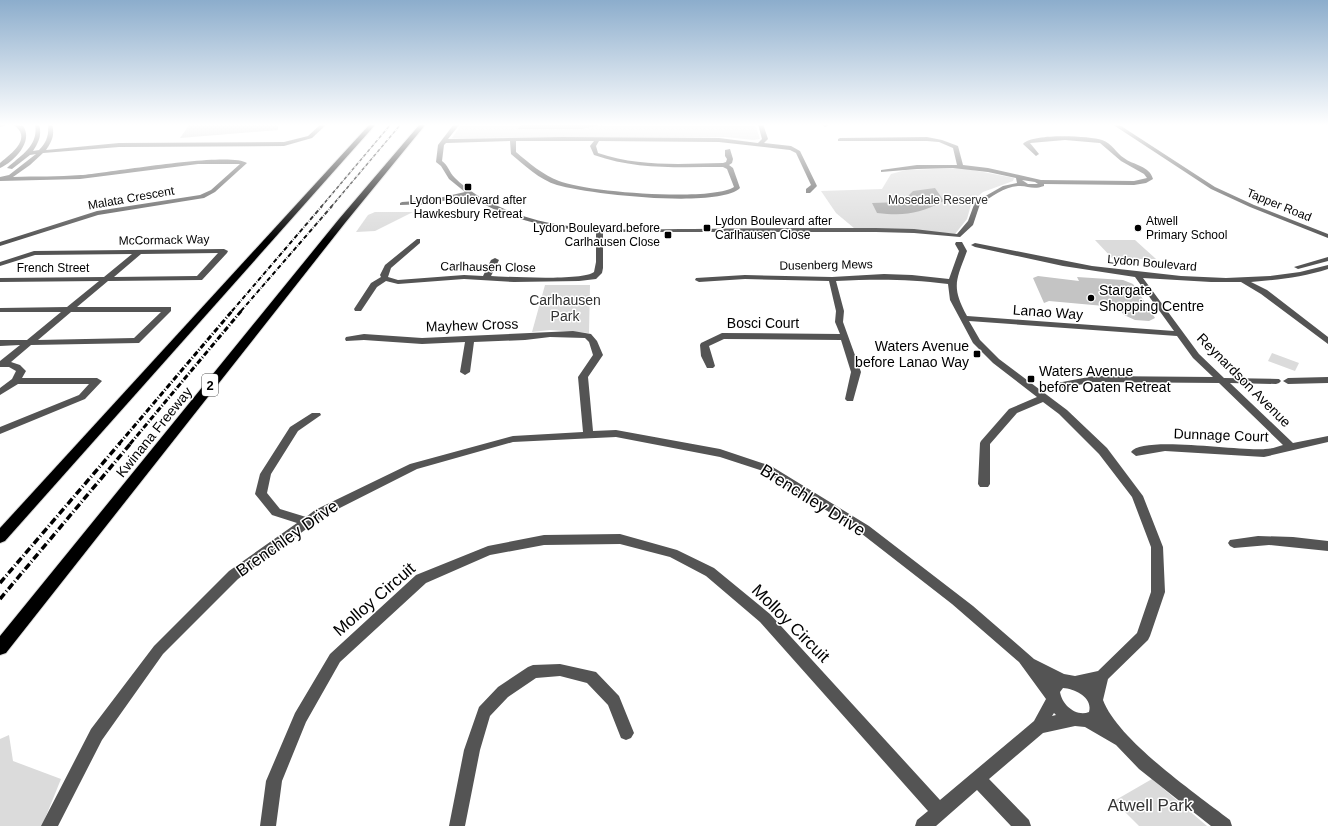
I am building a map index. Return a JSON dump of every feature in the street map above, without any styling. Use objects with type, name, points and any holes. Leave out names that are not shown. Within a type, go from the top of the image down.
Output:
[{"type":"highway","points":[[0,537],[339,163]]},
{"type":"highway","name":"Kwinana Freeway","points":[[0,648],[342,221],[391,163]]},
{"type":"street","points":[[2,178],[18,163]]},
{"type":"street","points":[[2,178],[26,163]]},
{"type":"street","name":"Malata Crescent","points":[[2,178],[86,176],[194,163]]},
{"type":"street","name":"Malata Crescent","points":[[0,244],[105,212],[202,196],[213,191],[244,163],[242,163]]},
{"type":"street","name":"Lydon Boulevard","points":[[440,163],[444,165],[445,170],[450,177],[489,206],[519,218],[564,227],[600,230],[876,230],[936,234],[1071,266],[1186,279],[1242,277],[1273,278],[1328,267]]},
{"type":"street","points":[[525,163],[534,170],[557,183],[627,195],[691,196],[729,193],[737,188],[730,168],[724,165]]},
{"type":"street","points":[[631,163],[651,165],[724,165],[729,163]]},
{"type":"street","points":[[803,163],[814,186],[809,189],[808,192]]},
{"type":"street","points":[[883,171],[902,168],[960,166],[1007,174],[1037,187],[1042,185],[1041,182],[1134,183],[1144,182],[1150,179],[1149,175],[1144,171],[1129,163]]},
{"type":"street","name":"Tapper Road","points":[[1174,163],[1213,188],[1252,206],[1328,235]]},
{"type":"street","points":[[923,826],[979,780],[1039,726],[1053,697],[1054,686],[1102,676],[1143,636],[1158,592],[1157,547],[1137,496],[1103,451],[1063,412],[996,361],[976,340],[954,300],[952,282],[973,221],[977,203],[1005,187],[1022,181]]},
{"type":"street","points":[[402,204],[430,202],[470,193]]},
{"type":"street","points":[[966,242],[970,228]]},
{"type":"street","name":"Carlhausen Close","points":[[385,278],[398,282],[445,278],[579,280],[593,277],[598,273],[600,268],[598,244],[600,230]]},
{"type":"street","points":[[358,309],[374,285],[385,278],[384,275],[388,267],[417,241]]},
{"type":"street","name":"McCormack Way","points":[[0,264],[34,253],[224,252],[199,278],[105,280]]},
{"type":"street","points":[[2,364],[138,253]]},
{"type":"street","name":"Lydon Boulevard","points":[[1242,277],[1284,270],[1328,259]]},
{"type":"street","points":[[486,278],[495,260]]},
{"type":"street","name":"Reynardson Avenue","points":[[1137,274],[1196,356],[1292,448]]},
{"type":"street","name":"Dusenberg Mews","points":[[699,280],[745,277],[832,279],[862,276],[912,277],[952,282]]},
{"type":"street","points":[[1242,277],[1328,341]]},
{"type":"street","points":[[832,279],[840,311],[839,322],[846,337],[856,372],[850,400]]},
{"type":"street","name":"French Street","points":[[0,280],[105,280]]},
{"type":"street","points":[[0,310],[168,309],[136,341],[0,343]]},
{"type":"street","name":"Lanao Way","points":[[963,318],[1180,334]]},
{"type":"street","name":"Mayhew Cross","points":[[349,339],[364,337],[422,341],[525,337],[550,334],[573,334],[588,336],[593,341],[598,355],[583,377],[588,433]]},
{"type":"street","name":"Bosci Court","points":[[710,366],[704,345],[722,336],[846,337]]},
{"type":"street","points":[[464,372],[470,339]]},
{"type":"street","points":[[0,392],[16,381],[20,376],[18,367],[2,364]]},
{"type":"street","points":[[1057,386],[1094,379],[1276,381]]},
{"type":"street","points":[[1288,381],[1328,380]]},
{"type":"street","points":[[0,431],[82,397],[97,381],[16,381]]},
{"type":"street","points":[[984,484],[984,443],[1013,411],[1044,398]]},
{"type":"street","points":[[306,521],[276,512],[261,494],[266,474],[294,428],[316,415]]},
{"type":"street","name":"Brenchley Drive","points":[[49,826],[85,755],[119,702],[156,651],[200,605],[249,561],[321,511],[387,477],[453,454],[507,441],[536,437],[588,433],[628,435],[696,445],[764,467],[849,519],[976,615],[1029,664],[1053,697]]},
{"type":"street","name":"Dunnage Court","points":[[1136,452],[1165,447],[1264,453],[1328,439]]},
{"type":"street","name":"Molloy Circuit","points":[[268,826],[274,781],[300,718],[335,658],[421,579],[488,551],[544,540],[620,539],[673,553],[710,572],[765,618],[940,812]]},
{"type":"street","points":[[1234,543],[1253,540],[1271,540],[1328,546]]},
{"type":"street","name":"Brenchley Drive","points":[[1029,664],[1069,682]]},
{"type":"street","points":[[457,826],[472,750],[484,712],[503,692],[533,672],[560,670],[591,677],[614,701],[626,733]]},
{"type":"street","points":[[1039,726],[1082,720],[1096,716],[1102,676]]},
{"type":"street","points":[[1069,682],[1088,690],[1121,740],[1145,763],[1224,826]]},
{"type":"street","points":[[1053,697],[1062,712],[1082,720],[1121,740]]},
{"type":"street","points":[[979,780],[1023,826]]},
{"type":"green space","name":"Mosedale Reserve","points":[[962,168],[1014,178],[1013,181],[983,192],[972,201],[967,219],[955,234],[854,228],[836,213],[821,191],[882,189],[891,174],[906,170]]},
{"type":"green space","points":[[375,212],[413,212],[375,231],[356,232],[368,215]]},
{"type":"green space","points":[[1095,240],[1135,240],[1156,259],[1113,259]]},
{"type":"green space","name":"Carlhausen Park","points":[[545,285],[590,285],[589,333],[550,330],[532,332]]},
{"type":"green space","points":[[1272,353],[1299,363],[1295,371],[1268,361]]},
{"type":"green space","points":[[9,735],[13,761],[61,779],[42,826],[0,826],[0,739]]},
{"type":"green space","name":"Atwell Park","points":[[1152,779],[1207,826],[1139,826],[1114,801]]},
{"type":"shaded area","points":[[935,188],[944,201],[926,209],[911,213],[877,213],[872,203],[902,202],[913,191]]},
{"type":"building","name":"Stargate Shopping Centre","points":[[1038,276],[1079,281],[1077,277],[1123,280],[1133,284],[1155,318],[1149,321],[1135,320],[1124,315],[1120,310],[1106,309],[1104,306],[1049,301],[1044,303],[1033,278]]},
{"type":"railway","points":[[321,207],[358,163]]},
{"type":"railway","points":[[331,207],[368,163]]},
{"type":"railway","points":[[232,311],[322,206]]},
{"type":"railway","points":[[241,311],[332,206]]},
{"type":"railway","points":[[119,444],[233,310]]},
{"type":"railway","points":[[130,444],[242,310]]},
{"type":"railway","points":[[0,583],[120,443]]},
{"type":"railway","points":[[0,599],[131,443]]},
{"type":"place","name":"Lydon Boulevard after Hawkesbury Retreat","points":[[468,187]]},
{"type":"place","name":"Lydon Boulevard after Carlhausen Close","points":[[707,228]]},
{"type":"place","name":"Atwell Primary School","points":[[1138,228]]},
{"type":"place","name":"Lydon Boulevard before Carlhausen Close","points":[[668,235]]},
{"type":"place","name":"Stargate Shopping Centre","points":[[1091,298]]},
{"type":"place","name":"Waters Avenue before Lanao Way","points":[[977,354]]},
{"type":"place","name":"Waters Avenue before Oaten Retreat","points":[[1031,379]]}]
